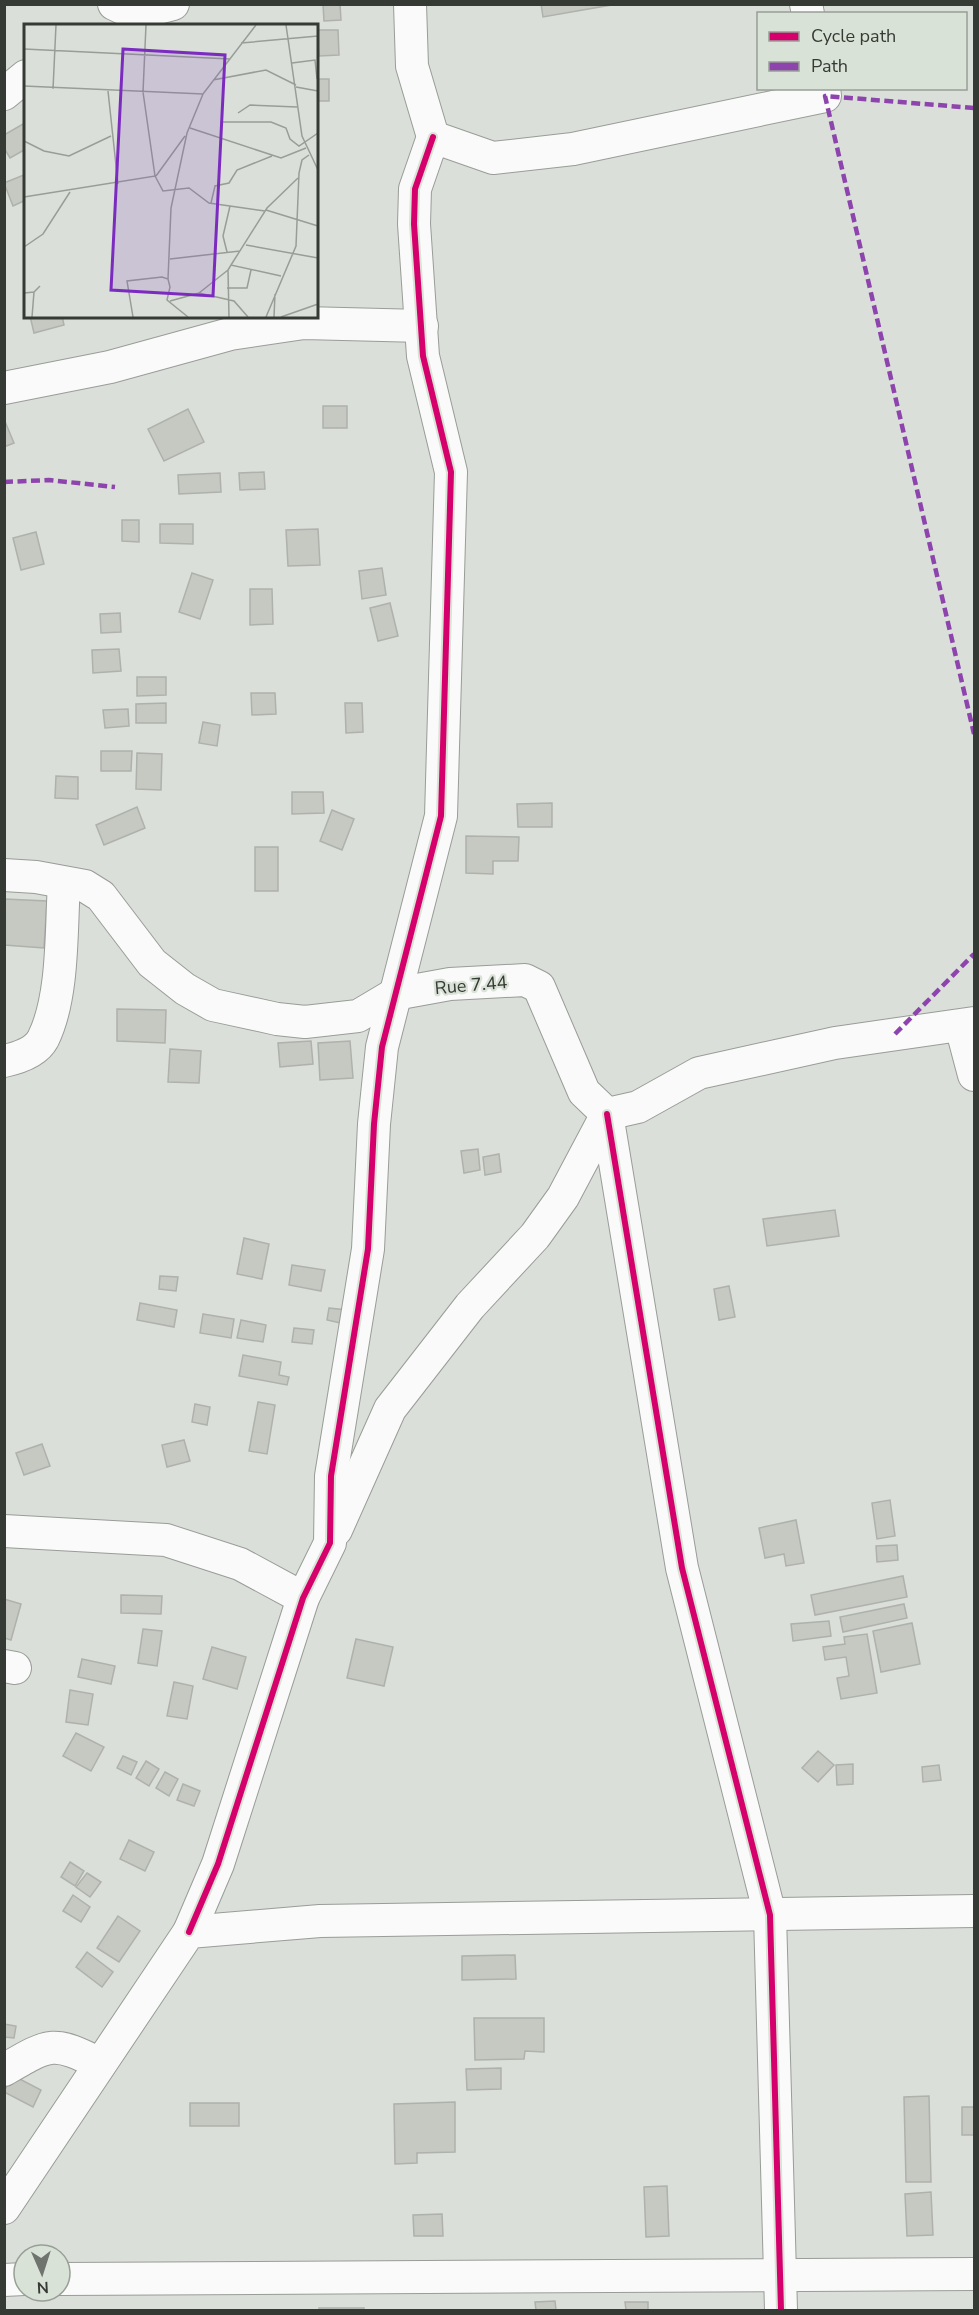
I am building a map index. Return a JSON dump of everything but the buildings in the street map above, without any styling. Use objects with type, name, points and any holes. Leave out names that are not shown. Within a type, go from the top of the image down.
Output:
[{"type":"street","points":[[121,15],[173,4]]},
{"type":"street","points":[[330,1543],[331,1476],[368,1249],[374,1124],[382,1047],[441,816],[451,472],[423,356],[414,224],[415,189],[433,137],[412,66],[410,4]]},
{"type":"street","points":[[4,94],[24,78]]},
{"type":"street","points":[[433,137],[493,158],[573,149],[825,96],[824,90]]},
{"type":"street","points":[[4,388],[110,367],[230,334],[304,323],[422,326]]},
{"type":"street","name":"Rue 7.44","points":[[4,875],[36,877],[85,886],[101,896],[153,963],[184,989],[213,1005],[305,1022],[358,1016],[395,994],[450,984],[525,980],[539,987],[584,1092],[607,1114]]},
{"type":"street","points":[[4,1061],[33,1050],[43,1040],[54,1002],[64,883]]},
{"type":"street","points":[[4,2208],[189,1932],[218,1864],[303,1598],[390,1409],[470,1306],[535,1236],[563,1197],[607,1114],[638,1107],[699,1073],[834,1042],[968,1024],[975,1075]]},
{"type":"street","points":[[607,1114],[682,1568],[770,1915],[783,2276],[782,2310]]},
{"type":"street","points":[[4,1531],[166,1540],[240,1564],[303,1598]]},
{"type":"street","points":[[189,1932],[320,1921],[975,1911]]},
{"type":"street","points":[[4,2070],[27,2057],[58,2046],[68,2048],[100,2064]]},
{"type":"street","points":[[72,2279],[975,2274]]},
{"type":"marked path","points":[[974,108],[825,96],[974,734]]},
{"type":"marked path","points":[[4,482],[49,480],[115,487]]},
{"type":"marked path","points":[[895,1034],[974,954]]},
{"type":"cycle path","points":[[189,1932],[218,1864],[303,1598],[330,1543],[331,1476],[368,1249],[374,1124],[382,1047],[441,816],[451,472],[423,356],[414,224],[415,189],[433,137]]},
{"type":"cycle path","points":[[607,1114],[682,1568],[770,1915],[781,2310]]}]
